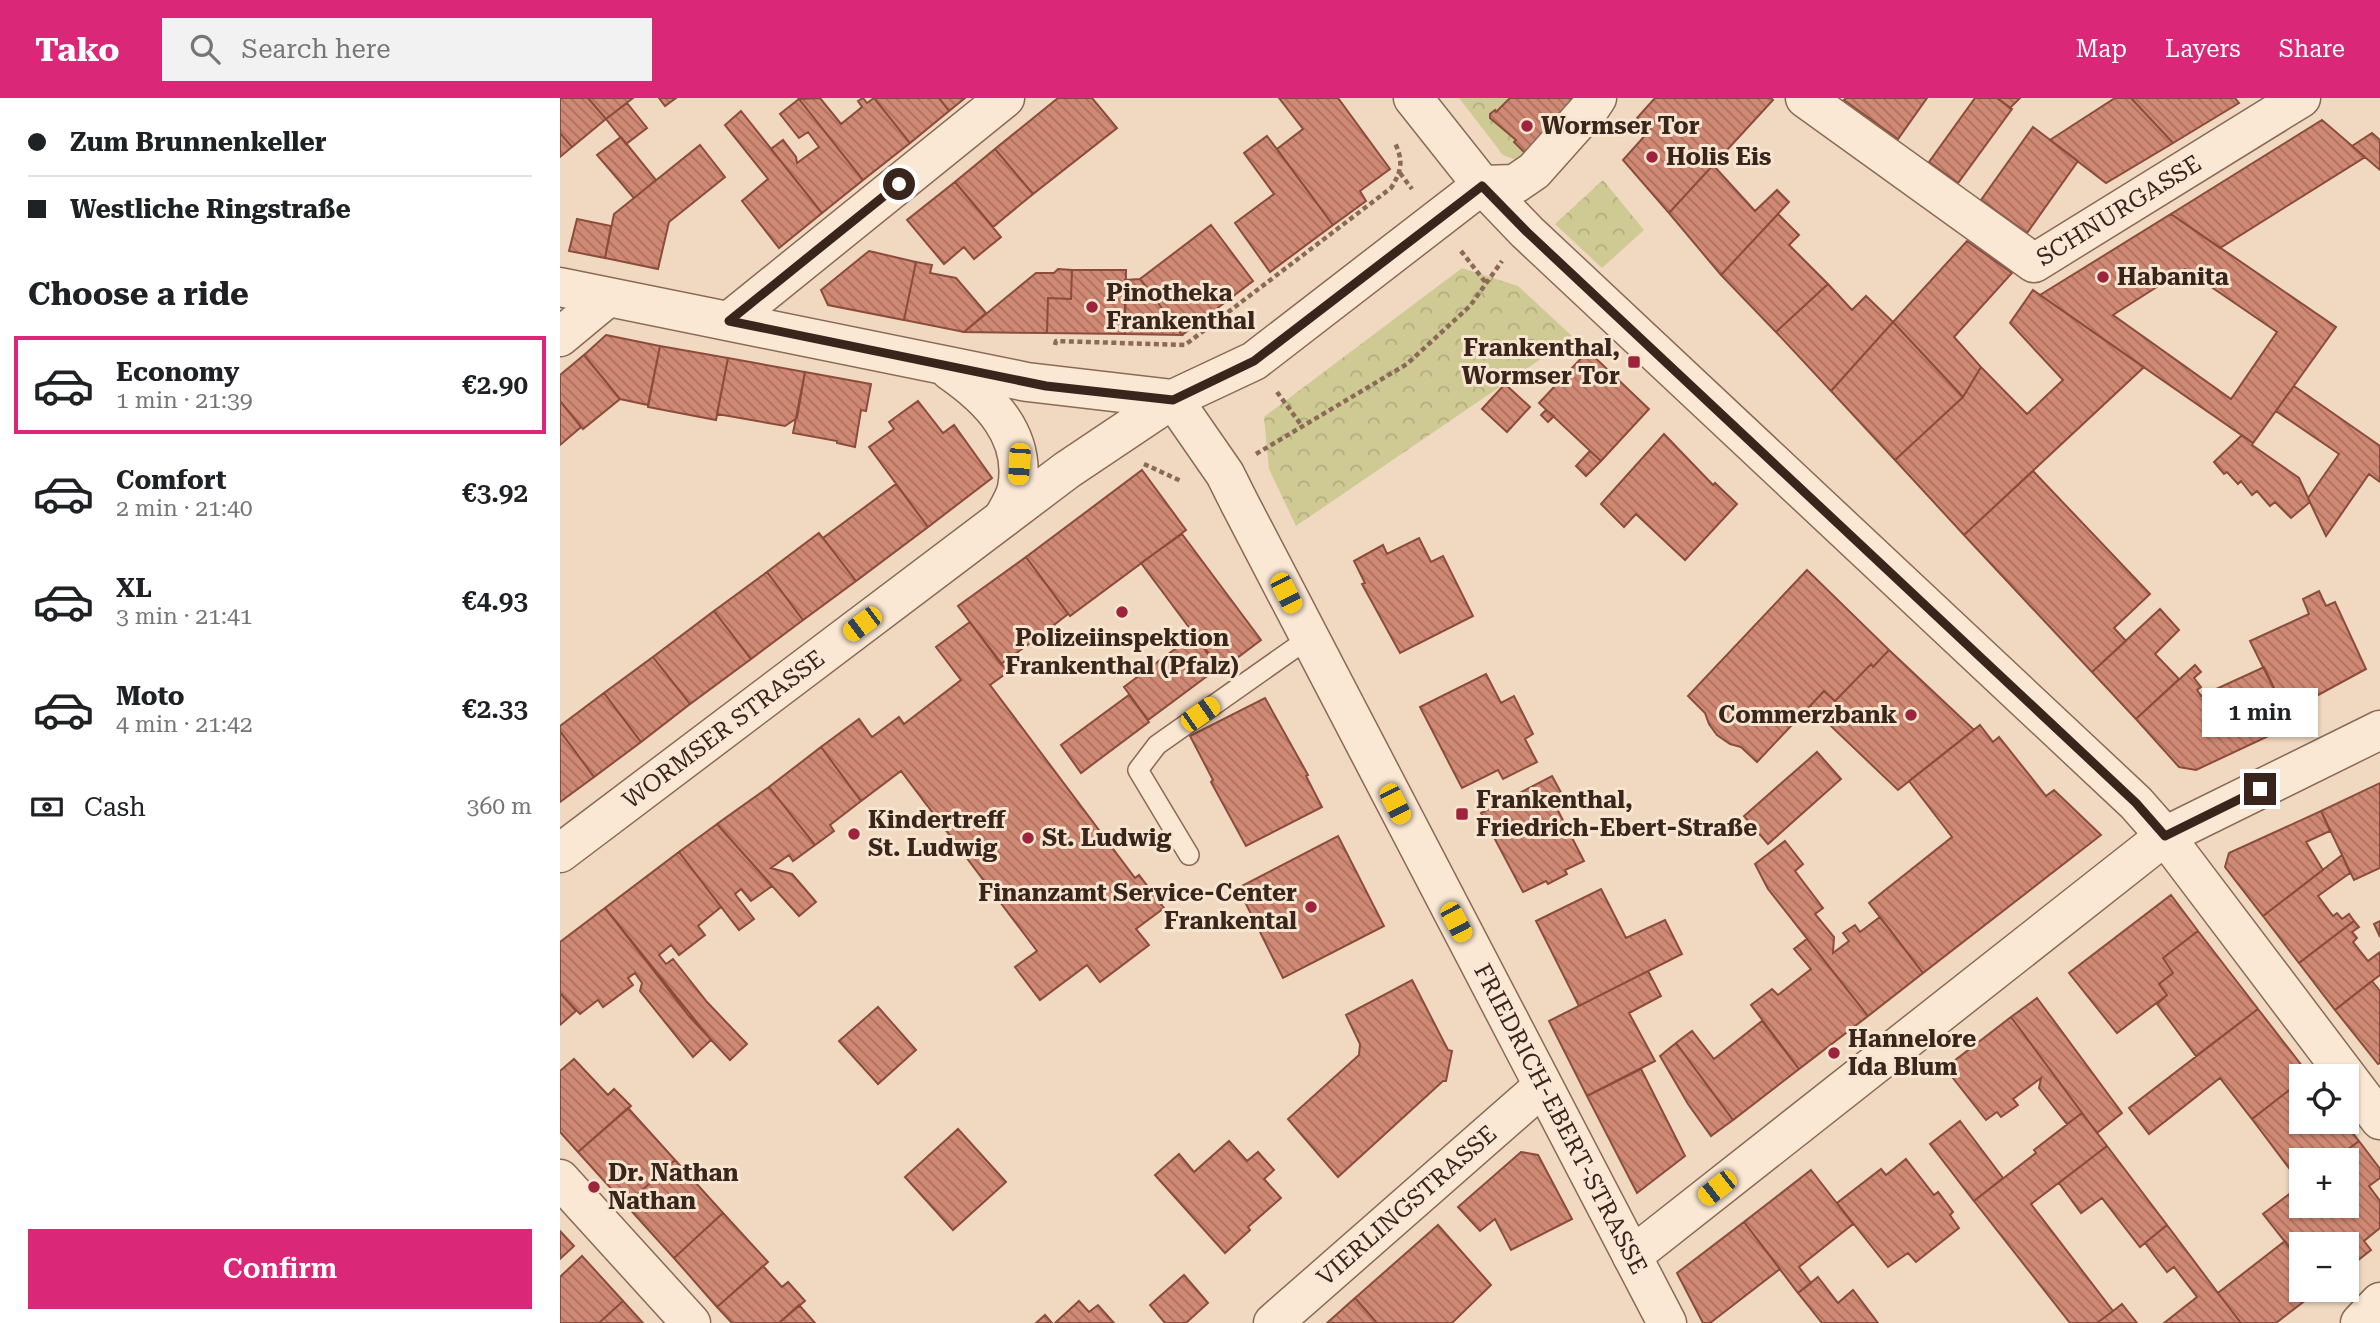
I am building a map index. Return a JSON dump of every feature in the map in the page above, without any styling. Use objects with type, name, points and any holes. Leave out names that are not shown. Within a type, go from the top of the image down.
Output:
[{"type":"street","points":[[729,321],[1005,98]]},
{"type":"street","points":[[1482,186],[1515,184],[1534,171],[1597,98]]},
{"type":"street","name":"SCHNURGASSE","points":[[1805,98],[2034,263],[2301,98]]},
{"type":"street","points":[[1416,102],[1482,186],[1527,232],[2126,794],[2165,836],[2380,1120]]},
{"type":"street","name":"WORMSER STRASSE","points":[[560,853],[1067,470],[1173,400],[1254,361],[1482,186]]},
{"type":"street","points":[[560,287],[1046,386],[1173,400]]},
{"type":"street","points":[[560,337],[607,298]]},
{"type":"street","points":[[942,365],[974,387],[994,407],[1009,431],[1019,464],[1017,491],[1003,518]]},
{"type":"street","name":"FRIEDRICH-EBERT-STRASSE","points":[[1173,400],[1224,474],[1667,1323]]},
{"type":"street","points":[[1632,1255],[2165,836],[2380,730]]},
{"type":"street","name":"VIERLINGSTRASSE","points":[[1273,1323],[1542,1087]]},
{"type":"street","points":[[560,1179],[691,1323]]},
{"type":"street","points":[[2360,1323],[2380,1302]]},
{"type":"lane","points":[[1189,855],[1139,769],[1157,745],[1309,638]]},
{"type":"path","points":[[1056,341],[1185,345],[1391,188],[1400,173],[1399,152],[1389,131],[1416,102]]},
{"type":"path","points":[[1136,460],[1195,487],[1245,465],[1258,451],[1407,364],[1470,306],[1508,252],[1527,232]]},
{"type":"green space","name":"Wormser Tor","points":[[1459,98],[1581,98],[1528,156],[1516,160],[1503,155]]},
{"type":"green space","points":[[1603,180],[1644,230],[1602,268],[1555,224]]},
{"type":"green space","points":[[1462,268],[1518,286],[1573,337],[1296,526],[1269,469],[1264,417]]},
{"type":"building","points":[[560,98],[588,98],[606,119],[572,147],[560,133]]},
{"type":"building","points":[[588,98],[633,98],[606,119]]},
{"type":"building","points":[[659,98],[676,98],[665,106]]},
{"type":"building","points":[[820,98],[841,124],[862,107],[858,101],[863,98],[867,103],[874,98],[910,143],[863,180],[799,99]]},
{"type":"building","points":[[874,98],[939,98],[949,111],[910,143]]},
{"type":"building","points":[[939,98],[965,98],[949,111]]},
{"type":"building","points":[[1058,98],[1092,98],[1117,128],[1033,194],[995,149]]},
{"type":"building","points":[[1279,98],[1338,98],[1390,169],[1360,191],[1366,201],[1333,225],[1277,149],[1303,129]]},
{"type":"building","name":"Wormser Tor","points":[[1510,98],[1574,99],[1525,153],[1514,142],[1516,140],[1490,118],[1490,114],[1495,110],[1496,112]]},
{"type":"building","points":[[1655,98],[1773,100],[1669,213],[1623,160],[1650,130],[1637,118]]},
{"type":"building","points":[[1927,98],[1898,139],[1844,100]]},
{"type":"building","points":[[1975,98],[1997,98],[2012,109],[1958,183],[1929,162]]},
{"type":"building","points":[[1997,98],[2020,98],[2010,108]]},
{"type":"building","points":[[2115,98],[2131,98],[2173,143],[2106,183],[2050,140]]},
{"type":"building","points":[[2131,98],[2235,98],[2239,103],[2173,143]]},
{"type":"building","points":[[799,99],[863,180],[822,213],[771,149],[783,140],[796,157],[797,163],[819,147],[808,132],[799,138],[780,114]]},
{"type":"building","points":[[627,103],[647,128],[626,144],[606,119]]},
{"type":"building","points":[[741,111],[822,213],[779,248],[742,201],[768,179],[725,125]]},
{"type":"building","points":[[2322,120],[2365,157],[2220,248],[2171,214]]},
{"type":"building","points":[[2033,127],[2078,161],[2027,233],[1981,200]]},
{"type":"building","points":[[560,133],[572,147],[560,157]]},
{"type":"building","points":[[2372,133],[2380,140],[2380,170],[2352,146]]},
{"type":"building","points":[[1267,136],[1333,225],[1270,272],[1235,223],[1274,194],[1244,153]]},
{"type":"building","points":[[621,137],[656,180],[634,198],[597,155]]},
{"type":"building","points":[[700,145],[725,177],[669,222],[658,269],[605,258],[614,214]]},
{"type":"building","points":[[995,149],[1033,194],[993,227],[955,182]]},
{"type":"building","points":[[1713,165],[1755,211],[1777,190],[1789,202],[1721,275],[1669,213]]},
{"type":"building","points":[[955,182],[1001,237],[974,259],[964,247],[944,264],[907,220]]},
{"type":"building","points":[[1778,214],[1799,235],[1789,245],[1828,284],[1776,332],[1721,275]]},
{"type":"building","points":[[2171,214],[2336,327],[2253,443],[2040,295]],"holes":[[[2185,269],[2277,332],[2231,399],[2113,315]]]},
{"type":"building","points":[[577,219],[611,226],[605,258],[569,251]]},
{"type":"building","points":[[1211,225],[1253,281],[1182,335],[1140,279]]},
{"type":"building","points":[[1967,241],[2012,273],[1954,337],[1981,367],[1963,397],[1893,322]]},
{"type":"building","points":[[869,251],[916,262],[904,320],[828,305],[821,290]]},
{"type":"building","points":[[916,262],[932,265],[930,273],[956,278],[986,313],[964,332],[904,320]]},
{"type":"building","points":[[1058,269],[1072,270],[1071,299],[1048,298],[1047,333],[964,332],[1036,273],[1054,273]]},
{"type":"building","points":[[1072,270],[1126,270],[1125,334],[1047,333],[1048,298],[1071,299]]},
{"type":"building","points":[[1140,279],[1182,335],[1125,334],[1125,280]]},
{"type":"building","points":[[1828,284],[1852,310],[1866,296],[1893,322],[1831,391],[1776,332]]},
{"type":"building","points":[[2033,290],[2144,367],[1964,535],[1895,460],[1963,397],[1981,367],[2027,414],[2063,380],[2010,323]]},
{"type":"building","points":[[1893,322],[1963,397],[1895,460],[1831,391]]},
{"type":"building","points":[[606,335],[660,346],[648,405],[620,399],[584,355]]},
{"type":"building","points":[[660,346],[728,358],[716,420],[648,407]]},
{"type":"building","points":[[1588,351],[1649,409],[1601,461],[1539,403]]},
{"type":"building","points":[[584,355],[620,399],[583,429],[560,401],[560,375]]},
{"type":"building","points":[[728,358],[805,372],[797,418],[785,426],[717,414]]},
{"type":"building","points":[[805,372],[871,384],[866,411],[861,410],[855,447],[793,433]]},
{"type":"building","points":[[1505,384],[1530,407],[1507,432],[1482,409]]},
{"type":"building","points":[[2294,386],[2380,446],[2380,482],[2369,474],[2326,536],[2308,498],[2339,454],[2276,411]]},
{"type":"building","points":[[560,401],[581,427],[560,445]]},
{"type":"building","points":[[918,401],[943,433],[954,425],[992,478],[928,527],[869,447],[894,429],[889,422]]},
{"type":"building","points":[[1546,410],[1554,416],[1548,422],[1541,415]]},
{"type":"building","points":[[1664,434],[1713,485],[1715,483],[1737,504],[1685,560],[1636,514],[1624,527],[1601,504]]},
{"type":"building","points":[[2242,435],[2299,478],[2310,502],[2291,518],[2275,502],[2270,506],[2257,491],[2252,495],[2241,481],[2238,484],[2214,462]]},
{"type":"building","points":[[1590,451],[1601,461],[1586,476],[1576,466]]},
{"type":"building","points":[[1142,470],[1186,530],[1070,616],[1026,557]]},
{"type":"building","points":[[2033,471],[2150,594],[2114,628],[2126,641],[2092,672],[1964,535]]},
{"type":"building","points":[[896,484],[928,527],[856,581],[823,538]]},
{"type":"building","points":[[819,533],[856,581],[803,620],[767,572]]},
{"type":"building","points":[[1182,534],[1261,640],[1221,670],[1141,563]]},
{"type":"building","points":[[1419,538],[1431,562],[1443,556],[1473,616],[1400,653],[1362,584],[1365,583],[1354,561],[1383,545],[1387,554]]},
{"type":"building","points":[[1026,557],[1068,614],[1054,625],[1061,635],[1047,645],[1040,636],[1001,664],[958,606]]},
{"type":"building","points":[[1807,570],[1889,650],[1873,667],[1871,664],[1835,701],[1824,691],[1757,762],[1741,747],[1730,744],[1717,735],[1705,713],[1688,696]]},
{"type":"building","points":[[767,572],[803,620],[751,659],[714,611]]},
{"type":"building","points":[[2319,591],[2326,606],[2335,602],[2366,669],[2309,700],[2308,697],[2284,709],[2250,641],[2309,614],[2303,599]]},
{"type":"building","points":[[2160,609],[2179,630],[2155,654],[2179,679],[2136,719],[2092,672]]},
{"type":"building","points":[[714,611],[751,659],[690,704],[653,657]]},
{"type":"building","name":"St. Ludwig","points":[[970,622],[1008,672],[990,685],[1135,878],[1139,875],[1164,908],[1136,929],[1149,945],[1100,982],[1087,965],[1040,1000],[1015,967],[1037,951],[901,771],[861,801],[821,747],[859,719],[872,737],[899,717],[904,724],[961,680],[936,647]]},
{"type":"building","points":[[1194,635],[1218,668],[1148,720],[1124,687]]},
{"type":"building","points":[[1889,650],[1974,730],[1898,790],[1810,706],[1824,691],[1835,701],[1871,664],[1873,667]]},
{"type":"building","points":[[653,657],[690,704],[641,742],[604,693]]},
{"type":"building","points":[[2195,665],[2201,672],[2194,678],[2201,687],[2197,690],[2201,696],[2264,667],[2292,725],[2196,770],[2179,767],[2136,719]]},
{"type":"building","points":[[1486,674],[1501,703],[1514,696],[1533,734],[1525,739],[1537,762],[1503,779],[1498,770],[1462,788],[1420,707]]},
{"type":"building","points":[[604,693],[641,742],[594,777],[560,731],[560,726]]},
{"type":"building","points":[[1129,695],[1149,722],[1081,773],[1061,745]]},
{"type":"building","points":[[1265,698],[1308,775],[1306,776],[1322,807],[1246,846],[1211,782],[1213,780],[1190,736]]},
{"type":"building","points":[[1980,725],[1993,742],[1999,737],[2046,796],[2054,790],[2101,835],[1923,973],[1869,903],[1952,837],[1909,781]]},
{"type":"building","points":[[560,731],[594,777],[560,802]]},
{"type":"building","points":[[821,747],[861,801],[830,825],[834,831],[815,845],[769,787]]},
{"type":"building","points":[[1817,752],[1841,779],[1768,844],[1744,816]]},
{"type":"building","points":[[1552,776],[1563,796],[1553,801],[1584,861],[1565,870],[1567,874],[1548,884],[1546,881],[1523,892],[1481,813]]},
{"type":"building","points":[[2380,783],[2380,868],[2354,880],[2321,811]]},
{"type":"building","points":[[769,787],[815,845],[793,861],[789,855],[771,868],[792,874],[816,902],[799,916],[717,824]]},
{"type":"building","points":[[2321,811],[2330,831],[2306,842],[2323,870],[2263,916],[2225,867],[2229,853]]},
{"type":"building","points":[[717,824],[772,886],[751,901],[741,889],[735,894],[754,919],[739,930],[679,852]]},
{"type":"building","name":"Finanzamt Service-Center Frankental","points":[[1338,836],[1384,926],[1283,978],[1238,888]]},
{"type":"building","points":[[1785,841],[1803,864],[1795,871],[1823,908],[1815,914],[1834,937],[1833,953],[1849,941],[1843,933],[1855,925],[1860,932],[1880,917],[1923,973],[1868,1016],[1768,889],[1755,864]]},
{"type":"building","points":[[679,852],[721,907],[698,926],[705,935],[679,955],[671,945],[659,955],[666,964],[673,959],[707,1002],[747,1044],[730,1060],[689,1016],[605,908]]},
{"type":"building","points":[[2342,855],[2350,873],[2318,896],[2333,916],[2337,913],[2342,919],[2349,914],[2354,921],[2299,963],[2263,916]]},
{"type":"building","points":[[1601,889],[1626,938],[1665,920],[1682,954],[1579,1006],[1536,921]]},
{"type":"building","points":[[2171,895],[2198,931],[2163,958],[2173,973],[2159,984],[2167,995],[2117,1033],[2069,973]]},
{"type":"building","points":[[605,908],[711,1040],[693,1057],[640,991],[642,983],[635,973],[628,978],[633,985],[603,1007],[598,1000],[580,1014],[560,993],[560,942]]},
{"type":"building","points":[[2354,921],[2359,927],[2352,932],[2357,938],[2353,942],[2368,961],[2380,952],[2380,975],[2335,1010],[2299,963]]},
{"type":"building","points":[[2380,921],[2380,937],[2374,924]]},
{"type":"building","points":[[2198,931],[2258,1009],[2196,1056],[2157,1004],[2167,995],[2159,984],[2173,973],[2163,958]]},
{"type":"building","points":[[1807,939],[1868,1016],[1799,1069],[1751,1005],[1772,989],[1778,995],[1811,969],[1794,949]]},
{"type":"building","points":[[1648,971],[1661,996],[1629,1013],[1655,1061],[1587,1096],[1549,1021]]},
{"type":"building","points":[[1412,980],[1448,1050],[1452,1051],[1446,1081],[1338,1177],[1288,1119],[1359,1055],[1360,1044],[1346,1015]]},
{"type":"building","points":[[2372,981],[2380,991],[2378,1064],[2335,1010]]},
{"type":"building","points":[[560,993],[576,1011],[560,1025]]},
{"type":"building","points":[[2037,998],[2122,1113],[2097,1133],[2011,1017]]},
{"type":"building","points":[[878,1007],[916,1050],[878,1084],[839,1041]]},
{"type":"building","points":[[2258,1009],[2300,1064],[2289,1064],[2289,1090],[2252,1119],[2220,1078],[2149,1134],[2129,1108]]},
{"type":"building","points":[[2011,1017],[2082,1113],[2067,1124],[2039,1088],[2041,1078],[2013,1099],[2018,1105],[2001,1117],[1997,1112],[1986,1120],[1945,1068]]},
{"type":"building","points":[[1762,1021],[1799,1069],[1733,1120],[1676,1043],[1692,1031],[1714,1059]]},
{"type":"building","points":[[1676,1043],[1733,1120],[1711,1136],[1688,1104],[1660,1056]]},
{"type":"building","points":[[574,1059],[608,1095],[614,1089],[631,1106],[578,1152],[560,1132],[560,1071]]},
{"type":"building","points":[[1641,1069],[1685,1156],[1637,1193],[1587,1096]]},
{"type":"building","points":[[2289,1090],[2289,1134],[2353,1134],[2359,1141],[2350,1148],[2289,1148],[2289,1168],[2252,1119]]},
{"type":"building","points":[[628,1108],[675,1160],[626,1205],[578,1152]]},
{"type":"building","points":[[2082,1113],[2107,1146],[2031,1204],[2113,1311],[2097,1323],[2070,1323],[1974,1201]]},
{"type":"building","points":[[1960,1121],[2003,1178],[1974,1201],[1930,1144]]},
{"type":"building","points":[[958,1129],[1006,1182],[953,1230],[905,1177]]},
{"type":"building","points":[[1229,1141],[1247,1161],[1258,1152],[1274,1170],[1264,1179],[1281,1198],[1248,1227],[1250,1230],[1225,1253],[1155,1175],[1179,1154],[1194,1172]]},
{"type":"building","points":[[2359,1141],[2380,1169],[2380,1178],[2369,1186],[2380,1201],[2380,1228],[2364,1241],[2371,1250],[2359,1260],[2359,1232],[2289,1232],[2289,1247],[2263,1214],[2289,1194],[2289,1218],[2359,1218],[2359,1148],[2350,1148]]},
{"type":"building","points":[[2107,1146],[2167,1225],[2140,1247],[2102,1198],[2081,1213],[2059,1183]]},
{"type":"building","points":[[1521,1152],[1538,1155],[1572,1219],[1511,1250],[1495,1219],[1480,1231],[1458,1207]]},
{"type":"building","points":[[1906,1159],[1934,1195],[1938,1192],[1953,1212],[1950,1215],[1959,1228],[1916,1262],[1908,1253],[1888,1267],[1837,1203],[1881,1169],[1886,1175]]},
{"type":"building","points":[[675,1160],[723,1213],[674,1258],[626,1205]]},
{"type":"building","points":[[1811,1170],[1853,1224],[1799,1267],[1811,1283],[1798,1293],[1744,1222]]},
{"type":"building","points":[[723,1213],[768,1262],[717,1307],[674,1258]]},
{"type":"building","points":[[1744,1222],[1780,1269],[1710,1323],[1703,1323],[1677,1273]]},
{"type":"building","points":[[1438,1225],[1491,1285],[1452,1323],[1377,1323],[1355,1298]]},
{"type":"building","points":[[2167,1225],[2241,1323],[2164,1323],[2197,1297],[2174,1267],[2167,1272],[2145,1243]]},
{"type":"building","points":[[560,1231],[574,1246],[560,1259]]},
{"type":"building","points":[[2285,1241],[2289,1246],[2289,1302],[2303,1302],[2276,1323],[2241,1323],[2218,1293]]},
{"type":"building","points":[[582,1256],[623,1301],[599,1323],[560,1323],[560,1277]]},
{"type":"building","points":[[763,1266],[782,1287],[788,1282],[805,1301],[779,1323],[732,1323],[717,1307]]},
{"type":"building","points":[[1184,1275],[1208,1303],[1186,1323],[1165,1323],[1150,1305]]},
{"type":"building","points":[[1818,1277],[1838,1303],[1853,1290],[1878,1323],[1822,1323],[1798,1293]]},
{"type":"building","points":[[1355,1298],[1377,1323],[1327,1323]]},
{"type":"building","points":[[623,1301],[643,1323],[599,1323]]},
{"type":"building","points":[[1079,1301],[1089,1312],[1098,1305],[1114,1323],[1055,1323]]},
{"type":"building","points":[[2122,1304],[2137,1323],[2097,1323],[2113,1311]]},
{"type":"building","points":[[799,1305],[815,1323],[779,1323]]},
{"type":"building","points":[[1045,1315],[1052,1323],[1036,1323]]},
{"type":"place","name":"Wormser Tor","points":[[1527,126]]},
{"type":"place","name":"Holis Eis","points":[[1652,157]]},
{"type":"place","name":"Habanita","points":[[2103,277]]},
{"type":"place","name":"Pinotheka Frankenthal","points":[[1092,307]]},
{"type":"place","name":"Frankenthal, Wormser Tor","points":[[1634,362]]},
{"type":"place","name":"Polizeiinspektion Frankenthal (Pfalz)","points":[[1122,612]]},
{"type":"place","name":"Commerzbank","points":[[1911,715]]},
{"type":"place","name":"Frankenthal, Friedrich-Ebert-Straße","points":[[1462,814]]},
{"type":"place","name":"Kindertreff St. Ludwig","points":[[854,834]]},
{"type":"place","name":"St. Ludwig","points":[[1028,838]]},
{"type":"place","name":"Finanzamt Service-Center Frankental","points":[[1311,907]]},
{"type":"place","name":"Hannelore Ida Blum","points":[[1834,1053]]},
{"type":"place","name":"Dr. Nathan Nathan","points":[[594,1187]]},
{"type":"route","points":[[899,184],[729,321],[1046,386],[1122,392],[1173,400],[1254,361],[1482,186],[1527,232],[2136,803],[2165,836],[2260,789]]}]
